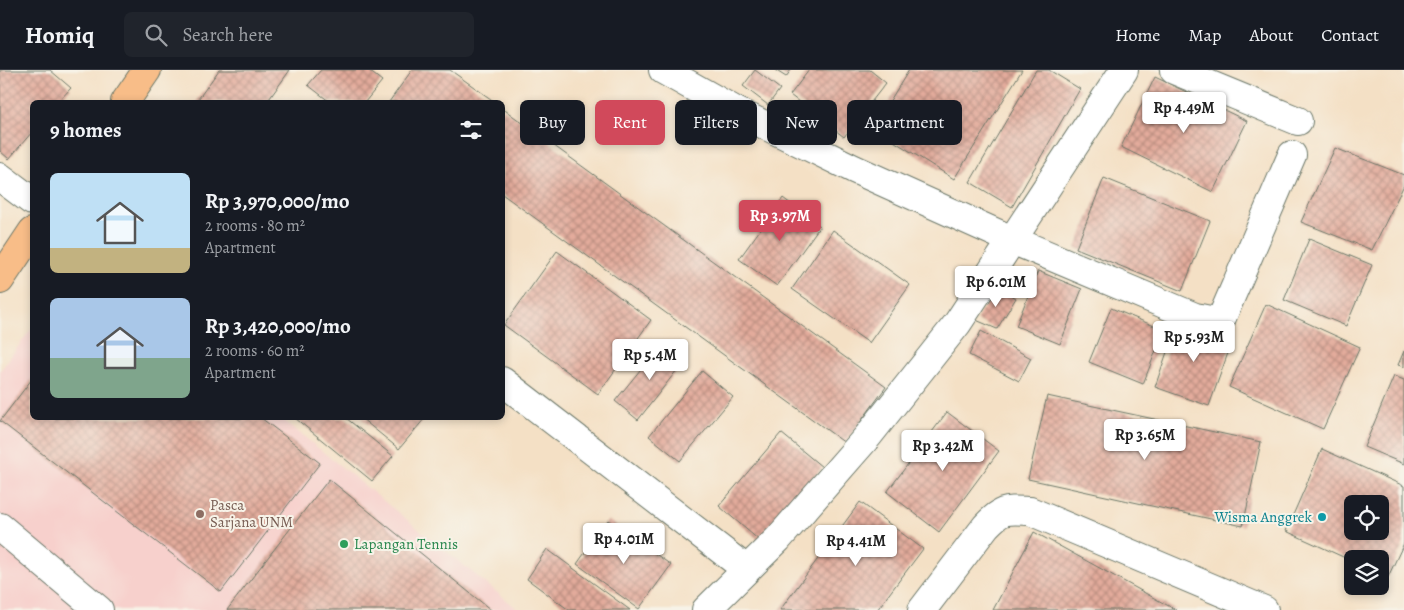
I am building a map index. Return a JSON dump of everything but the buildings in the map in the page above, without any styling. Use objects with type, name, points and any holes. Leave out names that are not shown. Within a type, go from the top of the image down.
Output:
[{"type":"main road","points":[[125,100],[147,70]]},
{"type":"main road","points":[[0,280],[30,235]]},
{"type":"street","points":[[663,70],[736,111],[845,165],[1012,240],[1195,317],[1220,322],[1292,155]]},
{"type":"street","points":[[706,610],[778,539],[868,436],[957,324],[1124,70]]},
{"type":"street","points":[[1174,70],[1298,121]]},
{"type":"street","points":[[0,176],[30,200]]},
{"type":"street","points":[[505,383],[746,569]]},
{"type":"street","points":[[922,610],[986,526],[998,514],[1011,510],[1030,511],[1264,610]]},
{"type":"street","points":[[0,526],[82,605]]},
{"type":"shaded area","name":"Pasca Sarjana UNM","points":[[30,331],[30,420],[283,420],[519,610],[0,610],[0,371]]},
{"type":"place","name":"Pasca Sarjana UNM","points":[[200,514]]},
{"type":"place","name":"Wisma Anggrek","points":[[1322,517]]},
{"type":"place","name":"Lapangan Tennis","points":[[344,544]]}]
